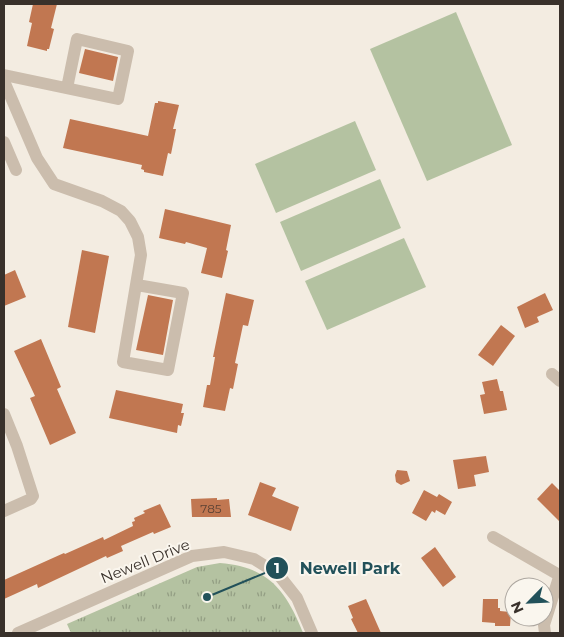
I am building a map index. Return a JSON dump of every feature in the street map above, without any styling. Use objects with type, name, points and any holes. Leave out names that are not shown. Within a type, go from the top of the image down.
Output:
[{"type":"street","points":[[4,75],[118,99],[128,50],[77,39],[67,88]]},
{"type":"street","points":[[4,81],[37,158],[54,184],[102,201],[121,211],[130,221],[138,238],[141,255],[123,362],[168,370],[183,294],[137,284]]},
{"type":"street","points":[[4,142],[16,170]]},
{"type":"street","points":[[4,414],[17,446],[33,496],[31,499],[4,511]]},
{"type":"street","points":[[492,537],[560,574],[544,625],[545,633]]},
{"type":"street","name":"Newell Drive","points":[[18,633],[192,556],[224,552],[254,559],[278,574],[297,598],[312,633]]},
{"type":"green space","points":[[456,12],[512,145],[427,181],[370,49]]},
{"type":"green space","points":[[355,121],[376,170],[276,213],[255,164]]},
{"type":"green space","points":[[380,179],[401,228],[301,271],[280,222]]},
{"type":"green space","points":[[404,238],[426,287],[327,330],[305,281]]},
{"type":"green space","points":[[220,563],[237,565],[251,570],[274,584],[290,605],[303,633],[71,633],[67,624],[197,567]]},
{"type":"building","points":[[33,4],[57,4],[51,28],[54,29],[47,51],[27,46],[32,23],[29,22]]},
{"type":"building","points":[[85,49],[118,57],[113,81],[79,73]]},
{"type":"building","points":[[158,101],[179,105],[173,129],[176,129],[171,154],[168,153],[163,176],[144,172],[141,169],[142,165],[63,148],[70,119],[148,136],[155,103],[158,103]]},
{"type":"building","points":[[165,209],[231,225],[222,278],[201,273],[207,248],[186,242],[185,244],[159,238]]},
{"type":"building","points":[[82,250],[109,256],[95,333],[68,327]]},
{"type":"building","points":[[15,270],[26,297],[4,306],[4,275]]},
{"type":"building","points":[[226,293],[254,300],[248,326],[243,325],[235,363],[238,364],[233,389],[230,388],[225,411],[203,407],[207,385],[210,385],[215,357],[213,357]]},
{"type":"building","points":[[545,293],[553,310],[537,317],[539,322],[525,328],[517,307]]},
{"type":"building","points":[[148,295],[173,300],[163,355],[136,350]]},
{"type":"building","points":[[501,325],[515,336],[493,366],[478,355]]},
{"type":"building","points":[[41,339],[61,387],[57,389],[76,433],[50,445],[30,398],[35,396],[14,351]]},
{"type":"building","points":[[497,379],[500,391],[503,391],[507,410],[484,414],[480,395],[485,394],[482,382]]},
{"type":"building","points":[[116,390],[183,404],[181,413],[184,413],[181,426],[178,425],[177,433],[109,418]]},
{"type":"building","points":[[486,456],[489,472],[474,475],[476,486],[458,489],[453,460]]},
{"type":"building","points":[[397,470],[407,471],[410,481],[401,485],[396,482],[395,475]]},
{"type":"building","points":[[260,482],[276,488],[272,496],[299,507],[291,531],[248,515]]},
{"type":"building","points":[[552,483],[560,491],[560,522],[537,499]]},
{"type":"building","points":[[424,490],[437,497],[439,494],[452,502],[445,515],[436,510],[435,513],[432,511],[426,521],[412,513]]},
{"type":"building","points":[[217,498],[217,500],[229,499],[231,517],[192,517],[191,499]]},
{"type":"building","points":[[160,504],[171,527],[154,534],[153,532],[121,546],[123,551],[107,558],[106,556],[38,588],[37,584],[4,599],[4,580],[64,553],[103,537],[104,540],[133,526],[134,518],[145,513],[143,511]]},
{"type":"building","points":[[435,547],[456,577],[443,587],[421,558]]},
{"type":"building","points":[[366,599],[381,633],[358,633],[351,619],[353,618],[348,606]]},
{"type":"building","points":[[483,599],[498,599],[498,608],[500,608],[500,611],[504,611],[504,626],[495,626],[495,623],[482,622]]},
{"type":"place","name":"Newell Park","points":[[207,597]]}]
